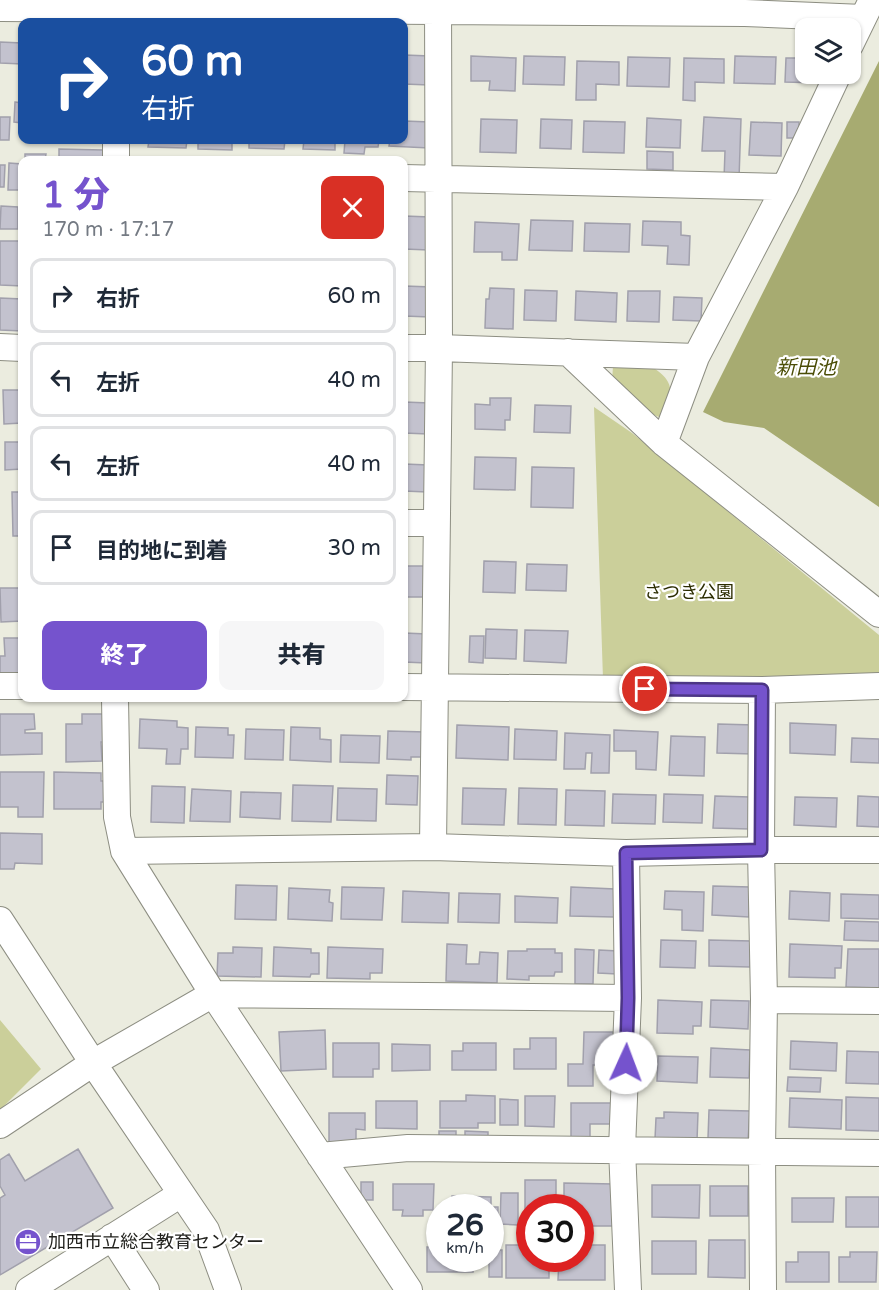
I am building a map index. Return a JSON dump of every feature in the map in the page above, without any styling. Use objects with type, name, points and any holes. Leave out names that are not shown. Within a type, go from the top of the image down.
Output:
[{"type":"street","points":[[433,847],[439,348],[438,5]]},
{"type":"street","points":[[0,8],[116,16],[438,5],[745,13],[868,9],[861,23]]},
{"type":"street","points":[[664,443],[696,357],[785,187],[833,84]]},
{"type":"street","points":[[408,178],[785,187]]},
{"type":"street","points":[[0,347],[18,348]]},
{"type":"street","points":[[408,348],[696,357]]},
{"type":"street","points":[[568,352],[664,443],[879,614]]},
{"type":"street","points":[[408,523],[436,523]]},
{"type":"street","points":[[0,686],[18,686]]},
{"type":"street","points":[[408,687],[762,690],[879,686]]},
{"type":"street","points":[[762,690],[763,1290]]},
{"type":"street","points":[[115,702],[117,817],[124,852],[213,994],[410,1290]]},
{"type":"street","points":[[124,852],[433,847],[626,853],[879,849]]},
{"type":"street","points":[[626,853],[628,998],[622,1149],[628,1290]]},
{"type":"street","points":[[0,920],[93,1064],[206,1230],[228,1290]]},
{"type":"street","points":[[0,1125],[93,1064],[213,994],[628,998]]},
{"type":"street","points":[[764,1000],[879,1001]]},
{"type":"street","points":[[320,1156],[408,1148],[879,1153]]},
{"type":"street","points":[[29,1290],[182,1194]]},
{"type":"street","points":[[112,1238],[146,1290]]},
{"type":"green space","points":[[647,364],[667,380],[671,390],[671,405],[659,417],[638,408],[612,382],[613,366]]},
{"type":"green space","name":"さつき公園","points":[[594,407],[632,433],[879,635],[879,680],[603,679]]},
{"type":"green space","points":[[0,1020],[41,1069],[0,1110]]},
{"type":"water","name":"新田池","points":[[879,61],[879,507],[764,428],[724,422],[703,412]]},
{"type":"building","points":[[0,42],[18,43],[18,64],[0,63]]},
{"type":"building","points":[[408,55],[430,56],[429,85],[408,84]]},
{"type":"building","points":[[471,56],[516,58],[515,91],[489,90],[490,81],[471,81]]},
{"type":"building","points":[[524,56],[565,57],[564,85],[523,84]]},
{"type":"building","points":[[735,56],[776,57],[775,84],[734,83]]},
{"type":"building","points":[[628,57],[670,58],[669,87],[627,86]]},
{"type":"building","points":[[684,58],[724,59],[724,83],[695,82],[695,101],[683,100]]},
{"type":"building","points":[[786,58],[795,58],[795,82],[785,82]]},
{"type":"building","points":[[577,61],[619,62],[619,85],[596,84],[596,100],[576,100]]},
{"type":"building","points":[[15,102],[18,102],[18,122],[14,122]]},
{"type":"building","points":[[0,117],[10,117],[9,140],[0,140]]},
{"type":"building","points":[[704,117],[741,119],[739,179],[724,179],[725,151],[702,151]]},
{"type":"building","points":[[647,118],[681,120],[680,148],[646,147]]},
{"type":"building","points":[[481,119],[517,120],[516,153],[480,152]]},
{"type":"building","points":[[541,119],[572,120],[571,149],[540,148]]},
{"type":"building","points":[[408,121],[430,122],[429,148],[389,146],[389,144],[408,144]]},
{"type":"building","points":[[584,121],[625,122],[624,153],[583,152]]},
{"type":"building","points":[[751,122],[782,123],[781,156],[749,155]]},
{"type":"building","points":[[787,122],[799,122],[799,138],[787,138]]},
{"type":"building","points":[[148,144],[186,144],[186,148],[148,147]]},
{"type":"building","points":[[198,144],[232,144],[232,150],[198,149]]},
{"type":"building","points":[[249,144],[285,144],[284,149],[249,148]]},
{"type":"building","points":[[304,144],[335,144],[335,150],[303,149]]},
{"type":"building","points":[[345,144],[378,144],[378,147],[365,147],[364,154],[344,153]]},
{"type":"building","points":[[59,149],[103,150],[103,156],[59,156]]},
{"type":"building","points":[[647,151],[673,152],[673,170],[647,169]]},
{"type":"building","points":[[25,154],[46,154],[46,156],[25,156]]},
{"type":"building","points":[[9,163],[18,164],[18,190],[8,190]]},
{"type":"building","points":[[0,165],[5,165],[4,187],[0,187]]},
{"type":"building","points":[[1,206],[18,207],[18,229],[0,229]]},
{"type":"building","points":[[408,216],[430,217],[429,250],[408,249]]},
{"type":"building","points":[[531,220],[573,221],[572,251],[529,250]]},
{"type":"building","points":[[643,221],[681,222],[681,235],[690,236],[689,265],[667,264],[668,246],[642,245]]},
{"type":"building","points":[[475,222],[519,224],[517,260],[502,260],[502,252],[474,252]]},
{"type":"building","points":[[585,223],[630,224],[629,252],[584,251]]},
{"type":"building","points":[[0,241],[18,241],[18,286],[0,285]]},
{"type":"building","points":[[408,286],[432,287],[430,317],[408,316]]},
{"type":"building","points":[[490,288],[514,289],[513,329],[485,328],[486,299],[489,299]]},
{"type":"building","points":[[525,290],[557,291],[556,321],[524,320]]},
{"type":"building","points":[[576,291],[617,293],[616,322],[575,320]]},
{"type":"building","points":[[628,291],[660,291],[659,322],[627,321]]},
{"type":"building","points":[[674,297],[702,298],[701,321],[673,320]]},
{"type":"building","points":[[0,298],[18,299],[18,331],[0,330]]},
{"type":"building","points":[[3,390],[18,390],[18,423],[4,424]]},
{"type":"building","points":[[490,398],[511,398],[510,420],[505,420],[505,430],[475,429],[475,404],[490,405]]},
{"type":"building","points":[[408,402],[429,403],[428,434],[408,433]]},
{"type":"building","points":[[535,405],[571,406],[570,433],[534,432]]},
{"type":"building","points":[[5,442],[18,442],[18,469],[5,470]]},
{"type":"building","points":[[475,457],[516,458],[515,490],[474,489]]},
{"type":"building","points":[[408,464],[428,465],[427,492],[408,491]]},
{"type":"building","points":[[532,467],[574,468],[573,508],[531,507]]},
{"type":"building","points":[[12,492],[18,492],[18,536],[13,536]]},
{"type":"building","points":[[484,561],[516,562],[515,593],[483,592]]},
{"type":"building","points":[[527,564],[567,565],[566,591],[526,590]]},
{"type":"building","points":[[408,566],[426,566],[425,597],[408,597]]},
{"type":"building","points":[[0,588],[18,588],[18,621],[1,622]]},
{"type":"building","points":[[486,629],[517,630],[516,659],[485,658]]},
{"type":"building","points":[[525,630],[568,631],[566,663],[524,661]]},
{"type":"building","points":[[408,633],[427,634],[426,663],[408,662]]},
{"type":"building","points":[[470,636],[484,636],[483,663],[469,662]]},
{"type":"building","points":[[4,638],[18,638],[18,674],[0,675],[0,656],[5,656]]},
{"type":"building","points":[[0,714],[34,714],[35,729],[25,730],[25,733],[42,733],[42,754],[0,755]]},
{"type":"building","points":[[82,714],[105,714],[106,742],[101,742],[102,761],[66,762],[66,724],[82,724]]},
{"type":"building","points":[[140,719],[177,721],[177,727],[188,728],[188,749],[181,749],[180,764],[166,764],[167,749],[139,748]]},
{"type":"building","points":[[790,723],[836,725],[835,755],[790,753]]},
{"type":"building","points":[[718,724],[754,725],[753,754],[717,753]]},
{"type":"building","points":[[457,725],[509,727],[508,760],[456,758]]},
{"type":"building","points":[[196,727],[228,728],[228,735],[234,735],[233,758],[195,757]]},
{"type":"building","points":[[291,727],[320,728],[320,739],[331,740],[331,762],[290,760]]},
{"type":"building","points":[[246,729],[284,730],[283,760],[245,759]]},
{"type":"building","points":[[515,729],[557,731],[556,760],[514,759]]},
{"type":"building","points":[[614,730],[658,732],[656,770],[636,769],[636,751],[614,751]]},
{"type":"building","points":[[388,731],[426,732],[425,757],[411,757],[411,760],[387,759]]},
{"type":"building","points":[[565,733],[610,735],[609,773],[591,773],[592,753],[586,753],[585,769],[564,769]]},
{"type":"building","points":[[341,735],[380,736],[379,763],[340,762]]},
{"type":"building","points":[[671,736],[705,737],[704,776],[669,775]]},
{"type":"building","points":[[852,738],[879,739],[879,763],[851,762]]},
{"type":"building","points":[[0,772],[44,772],[43,817],[18,817],[18,807],[0,807]]},
{"type":"building","points":[[54,772],[101,773],[101,781],[107,781],[107,802],[101,802],[101,809],[54,809]]},
{"type":"building","points":[[387,775],[418,776],[417,805],[386,804]]},
{"type":"building","points":[[293,785],[333,786],[331,822],[292,821]]},
{"type":"building","points":[[152,786],[185,787],[184,823],[151,822]]},
{"type":"building","points":[[338,788],[377,789],[376,821],[337,820]]},
{"type":"building","points":[[463,788],[506,789],[504,825],[462,824]]},
{"type":"building","points":[[519,788],[557,789],[556,825],[518,824]]},
{"type":"building","points":[[192,789],[231,791],[230,822],[190,821]]},
{"type":"building","points":[[566,790],[605,791],[604,826],[565,825]]},
{"type":"building","points":[[241,792],[281,793],[280,819],[240,817]]},
{"type":"building","points":[[613,794],[656,795],[655,824],[612,823]]},
{"type":"building","points":[[664,794],[703,795],[702,823],[663,822]]},
{"type":"building","points":[[715,796],[750,797],[749,829],[713,828]]},
{"type":"building","points":[[858,796],[879,797],[879,827],[857,826]]},
{"type":"building","points":[[795,797],[837,798],[836,827],[794,825]]},
{"type":"building","points":[[0,833],[42,834],[42,864],[15,863],[14,869],[0,869]]},
{"type":"building","points":[[236,885],[277,886],[276,920],[235,919]]},
{"type":"building","points":[[713,886],[750,887],[749,917],[712,915]]},
{"type":"building","points":[[342,887],[384,888],[382,920],[341,919]]},
{"type":"building","points":[[571,887],[615,889],[614,917],[570,916]]},
{"type":"building","points":[[289,888],[330,890],[329,902],[333,903],[332,921],[288,919]]},
{"type":"building","points":[[403,891],[449,893],[448,923],[402,922]]},
{"type":"building","points":[[665,891],[704,892],[703,931],[682,930],[682,910],[664,909]]},
{"type":"building","points":[[790,891],[830,893],[829,921],[789,919]]},
{"type":"building","points":[[459,893],[500,894],[499,923],[458,922]]},
{"type":"building","points":[[841,894],[879,895],[879,919],[841,918]]},
{"type":"building","points":[[515,896],[558,898],[557,923],[515,922]]},
{"type":"building","points":[[845,921],[879,922],[879,941],[844,940]]},
{"type":"building","points":[[661,940],[696,941],[695,968],[660,967]]},
{"type":"building","points":[[709,940],[751,941],[750,967],[709,966]]},
{"type":"building","points":[[447,944],[467,945],[466,964],[479,964],[480,952],[498,953],[497,983],[446,981]]},
{"type":"building","points":[[790,944],[842,946],[841,968],[835,968],[835,978],[789,977]]},
{"type":"building","points":[[233,947],[262,948],[261,977],[217,976],[218,953],[233,953]]},
{"type":"building","points":[[274,947],[311,949],[311,953],[319,953],[319,974],[311,974],[310,977],[273,976]]},
{"type":"building","points":[[328,947],[383,949],[382,973],[370,973],[370,979],[327,978]]},
{"type":"building","points":[[527,949],[555,949],[555,953],[562,953],[562,972],[555,972],[554,976],[529,976],[529,980],[507,979],[508,951],[527,951]]},
{"type":"building","points":[[575,949],[594,950],[593,984],[575,984]]},
{"type":"building","points":[[848,949],[879,949],[879,988],[846,987]]},
{"type":"building","points":[[599,950],[618,951],[617,974],[598,973]]},
{"type":"building","points":[[658,1000],[702,1002],[701,1026],[693,1026],[693,1034],[657,1033]]},
{"type":"building","points":[[711,1000],[749,1001],[748,1029],[710,1027]]},
{"type":"building","points":[[325,1030],[326,1069],[281,1071],[279,1032]]},
{"type":"building","points":[[584,1032],[615,1032],[615,1065],[593,1065],[593,1086],[568,1086],[568,1064],[583,1064]]},
{"type":"building","points":[[530,1038],[556,1038],[556,1069],[514,1069],[514,1049],[530,1049]]},
{"type":"building","points":[[791,1041],[837,1043],[836,1071],[790,1069]]},
{"type":"building","points":[[333,1043],[379,1043],[379,1069],[373,1069],[373,1077],[333,1077]]},
{"type":"building","points":[[463,1043],[496,1043],[496,1070],[452,1070],[452,1051],[463,1051]]},
{"type":"building","points":[[392,1044],[430,1045],[430,1070],[392,1071]]},
{"type":"building","points":[[711,1048],[750,1050],[749,1078],[710,1077]]},
{"type":"building","points":[[847,1051],[879,1052],[879,1084],[846,1083]]},
{"type":"building","points":[[658,1056],[698,1057],[697,1083],[657,1081]]},
{"type":"building","points":[[788,1077],[821,1078],[820,1092],[787,1091]]},
{"type":"building","points":[[466,1095],[495,1096],[495,1123],[478,1123],[478,1128],[440,1128],[440,1101],[466,1101]]},
{"type":"building","points":[[525,1096],[555,1096],[554,1127],[525,1126]]},
{"type":"building","points":[[846,1097],[879,1098],[879,1131],[846,1130]]},
{"type":"building","points":[[790,1098],[842,1100],[841,1129],[789,1127]]},
{"type":"building","points":[[500,1099],[518,1100],[518,1125],[500,1125]]},
{"type":"building","points":[[376,1101],[417,1101],[417,1129],[376,1128]]},
{"type":"building","points":[[571,1103],[612,1103],[612,1124],[590,1124],[590,1146],[571,1146]]},
{"type":"building","points":[[709,1110],[750,1111],[748,1140],[708,1138]]},
{"type":"building","points":[[664,1112],[698,1113],[697,1141],[655,1139],[656,1118],[664,1118]]},
{"type":"building","points":[[329,1113],[365,1113],[365,1130],[356,1129],[356,1143],[329,1143]]},
{"type":"building","points":[[439,1131],[456,1131],[456,1145],[439,1145]]},
{"type":"building","points":[[465,1131],[488,1132],[488,1146],[465,1145]]},
{"type":"building","name":"加西市立総合教育センター","points":[[78,1149],[113,1208],[0,1275],[0,1198],[5,1195],[0,1186],[0,1160],[9,1154],[25,1181]]},
{"type":"building","points":[[525,1180],[556,1180],[556,1194],[525,1194]]},
{"type":"building","points":[[361,1182],[373,1182],[373,1200],[361,1200]]},
{"type":"building","points":[[564,1183],[614,1184],[613,1226],[594,1226],[594,1194],[564,1194]]},
{"type":"building","points":[[393,1184],[434,1184],[434,1194],[426,1194],[426,1210],[423,1210],[423,1216],[402,1216],[403,1210],[393,1210]]},
{"type":"building","points":[[652,1185],[700,1185],[699,1218],[652,1217]]},
{"type":"building","points":[[710,1186],[748,1186],[748,1216],[710,1216]]},
{"type":"building","points":[[518,1193],[516,1194],[516,1225],[504,1224],[504,1194],[501,1194]]},
{"type":"building","points":[[846,1197],[879,1197],[879,1227],[846,1227]]},
{"type":"building","points":[[792,1198],[834,1198],[833,1222],[792,1222]]},
{"type":"building","points":[[709,1240],[745,1240],[745,1278],[708,1277]]},
{"type":"building","points":[[652,1241],[696,1241],[696,1274],[652,1274]]},
{"type":"building","points":[[506,1245],[516,1245],[516,1272],[549,1272],[549,1278],[506,1278]]},
{"type":"building","points":[[594,1245],[605,1245],[605,1280],[558,1280],[558,1272],[594,1272]]},
{"type":"building","points":[[798,1252],[829,1252],[829,1282],[786,1282],[786,1262],[798,1262]]},
{"type":"building","points":[[850,1252],[877,1252],[876,1282],[839,1282],[839,1257],[850,1257]]},
{"type":"building","points":[[489,1272],[502,1272],[502,1277],[489,1277]]},
{"type":"place","name":"加西市立総合教育センター","points":[[28,1242]]},
{"type":"route","points":[[626,1063],[628,998],[626,853],[761,850],[762,690],[645,689]]}]
